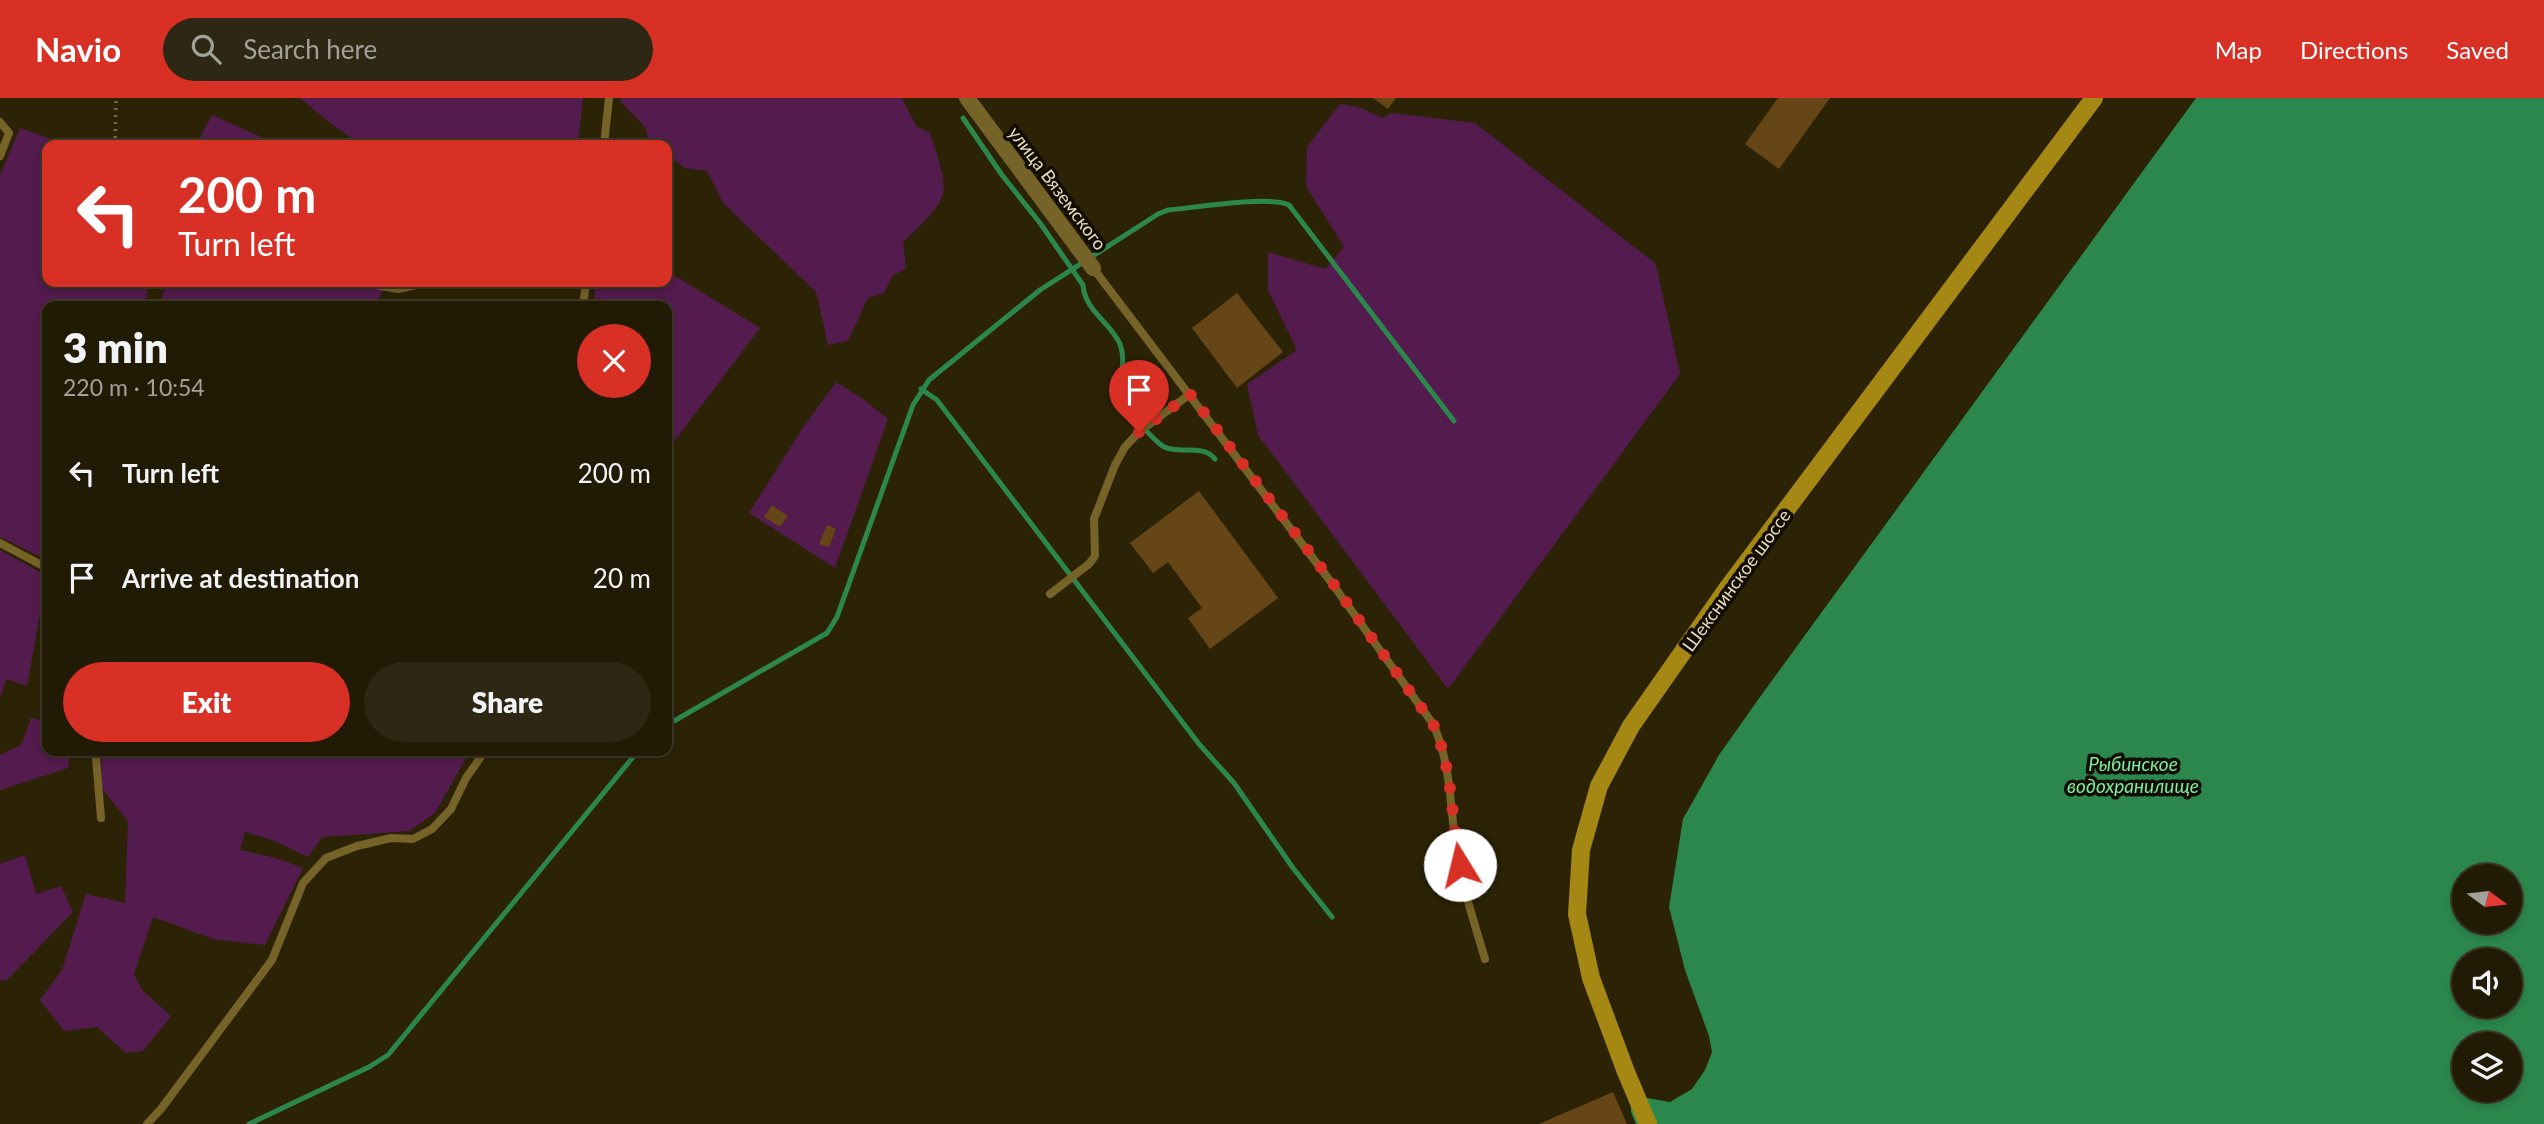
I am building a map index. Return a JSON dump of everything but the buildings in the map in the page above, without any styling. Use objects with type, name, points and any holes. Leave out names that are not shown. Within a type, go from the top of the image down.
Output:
[{"type":"main road","name":"Шекснинское шоссе","points":[[1648,1124],[1591,978],[1577,914],[1581,850],[1598,786],[1631,726],[1727,589],[2094,98]]},
{"type":"street","name":"улица Вяземского","points":[[967,98],[1093,268]]},
{"type":"lane","points":[[605,140],[609,98]]},
{"type":"lane","points":[[0,121],[9,133],[0,156]]},
{"type":"lane","points":[[1093,268],[1332,582],[1433,724],[1440,740],[1449,780],[1462,880],[1485,959]]},
{"type":"lane","points":[[387,287],[407,287]]},
{"type":"lane","points":[[1050,594],[1089,564],[1095,556],[1094,519],[1125,447],[1139,432],[1190,394]]},
{"type":"lane","points":[[0,543],[42,565]]},
{"type":"lane","points":[[95,756],[101,818]]},
{"type":"lane","points":[[147,1124],[272,960],[303,883],[326,858],[357,846],[391,838],[413,839],[432,829],[451,809],[466,778],[481,756]]},
{"type":"path","points":[[115,140],[116,98]]},
{"type":"shaded area","points":[[300,98],[583,98],[579,140],[355,140]]},
{"type":"shaded area","points":[[621,98],[902,98],[916,126],[930,133],[942,170],[943,194],[931,214],[903,242],[906,269],[893,275],[884,293],[868,298],[848,341],[828,345],[816,292],[723,203],[707,171],[685,168],[672,159],[672,140],[649,140],[645,127],[621,102]]},
{"type":"shaded area","points":[[1340,104],[1361,108],[1382,118],[1392,113],[1475,123],[1656,264],[1680,374],[1448,689],[1258,435],[1247,384],[1297,350],[1268,290],[1268,252],[1325,269],[1344,247],[1306,186],[1307,147]]},
{"type":"shaded area","points":[[212,115],[268,140],[199,140]]},
{"type":"shaded area","points":[[20,128],[54,140],[42,140],[42,287],[148,287],[146,301],[42,301],[42,558],[0,537],[0,175]]},
{"type":"shaded area","points":[[672,274],[760,328],[672,444],[672,301],[594,301],[595,287],[672,287]]},
{"type":"shaded area","points":[[166,287],[386,287],[377,301],[160,301]]},
{"type":"shaded area","points":[[836,382],[888,419],[835,568],[749,513],[802,429]]},
{"type":"shaded area","points":[[0,550],[42,573],[42,604],[27,686],[6,679],[0,699]]},
{"type":"shaded area","points":[[31,718],[42,720],[42,756],[69,756],[68,768],[0,790],[0,755],[21,745]]},
{"type":"shaded area","points":[[101,756],[467,756],[435,813],[409,831],[322,837],[308,857],[272,840],[245,832],[240,850],[280,859],[303,868],[265,945],[213,939],[153,917],[134,974],[142,990],[171,1016],[143,1051],[126,1053],[97,1027],[64,1031],[40,1000],[62,970],[86,894],[125,903],[128,821],[102,789]]},
{"type":"shaded area","points":[[25,855],[36,894],[61,886],[73,912],[6,981],[0,980],[0,864]]},
{"type":"water","name":"Рыбинское водохранилище","points":[[2196,98],[2544,98],[2544,1124],[1636,1124],[1631,1112],[1631,1102],[1641,1097],[1670,1102],[1692,1089],[1705,1070],[1712,1052],[1709,1036],[1685,970],[1669,907],[1683,819],[1719,755]]},
{"type":"waterway","points":[[963,118],[1083,285],[1088,302],[1116,336],[1123,356],[1121,393],[1131,412],[1166,448],[1203,451],[1215,459]]},
{"type":"waterway","points":[[672,722],[827,633],[837,617],[913,405],[929,380],[1040,290],[1168,210],[1266,201],[1289,205],[1454,421]]},
{"type":"waterway","points":[[921,389],[937,400],[1199,744],[1234,783],[1293,868],[1332,917]]},
{"type":"waterway","points":[[249,1124],[369,1067],[388,1055],[634,756]]},
{"type":"route","points":[[1139,432],[1190,394],[1332,582],[1433,724],[1440,740],[1449,780],[1460,865]]}]
